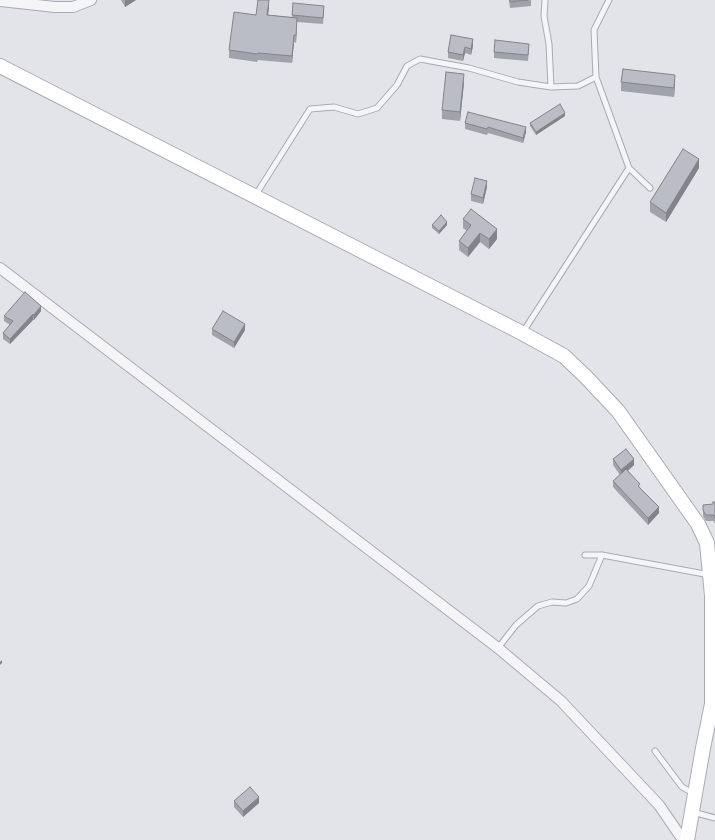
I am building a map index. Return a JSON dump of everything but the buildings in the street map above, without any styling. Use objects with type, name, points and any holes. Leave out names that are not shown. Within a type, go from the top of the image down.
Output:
[{"type":"street","points":[[0,1],[55,7],[73,6],[91,0]]},
{"type":"street","points":[[0,66],[522,333],[564,356],[586,377],[618,412],[711,542],[711,575],[714,597],[712,704],[687,840]]},
{"type":"street","points":[[0,268],[498,648],[561,701],[659,805],[683,840]]},
{"type":"lane","points":[[544,0],[544,16],[549,44],[551,87]]},
{"type":"lane","points":[[609,0],[594,30],[596,77],[629,168],[650,188]]},
{"type":"lane","points":[[254,197],[310,109],[334,107],[358,114],[377,108],[397,85],[407,66],[420,59],[469,68],[518,82],[551,87],[578,86],[596,77]]},
{"type":"lane","points":[[522,333],[629,168]]},
{"type":"lane","points":[[585,554],[602,555],[711,575]]},
{"type":"lane","points":[[498,648],[516,625],[538,606],[552,602],[566,604],[577,599],[589,586],[602,555]]},
{"type":"lane","points":[[655,751],[682,787],[696,795]]},
{"type":"lane","points":[[692,812],[715,818]]}]
